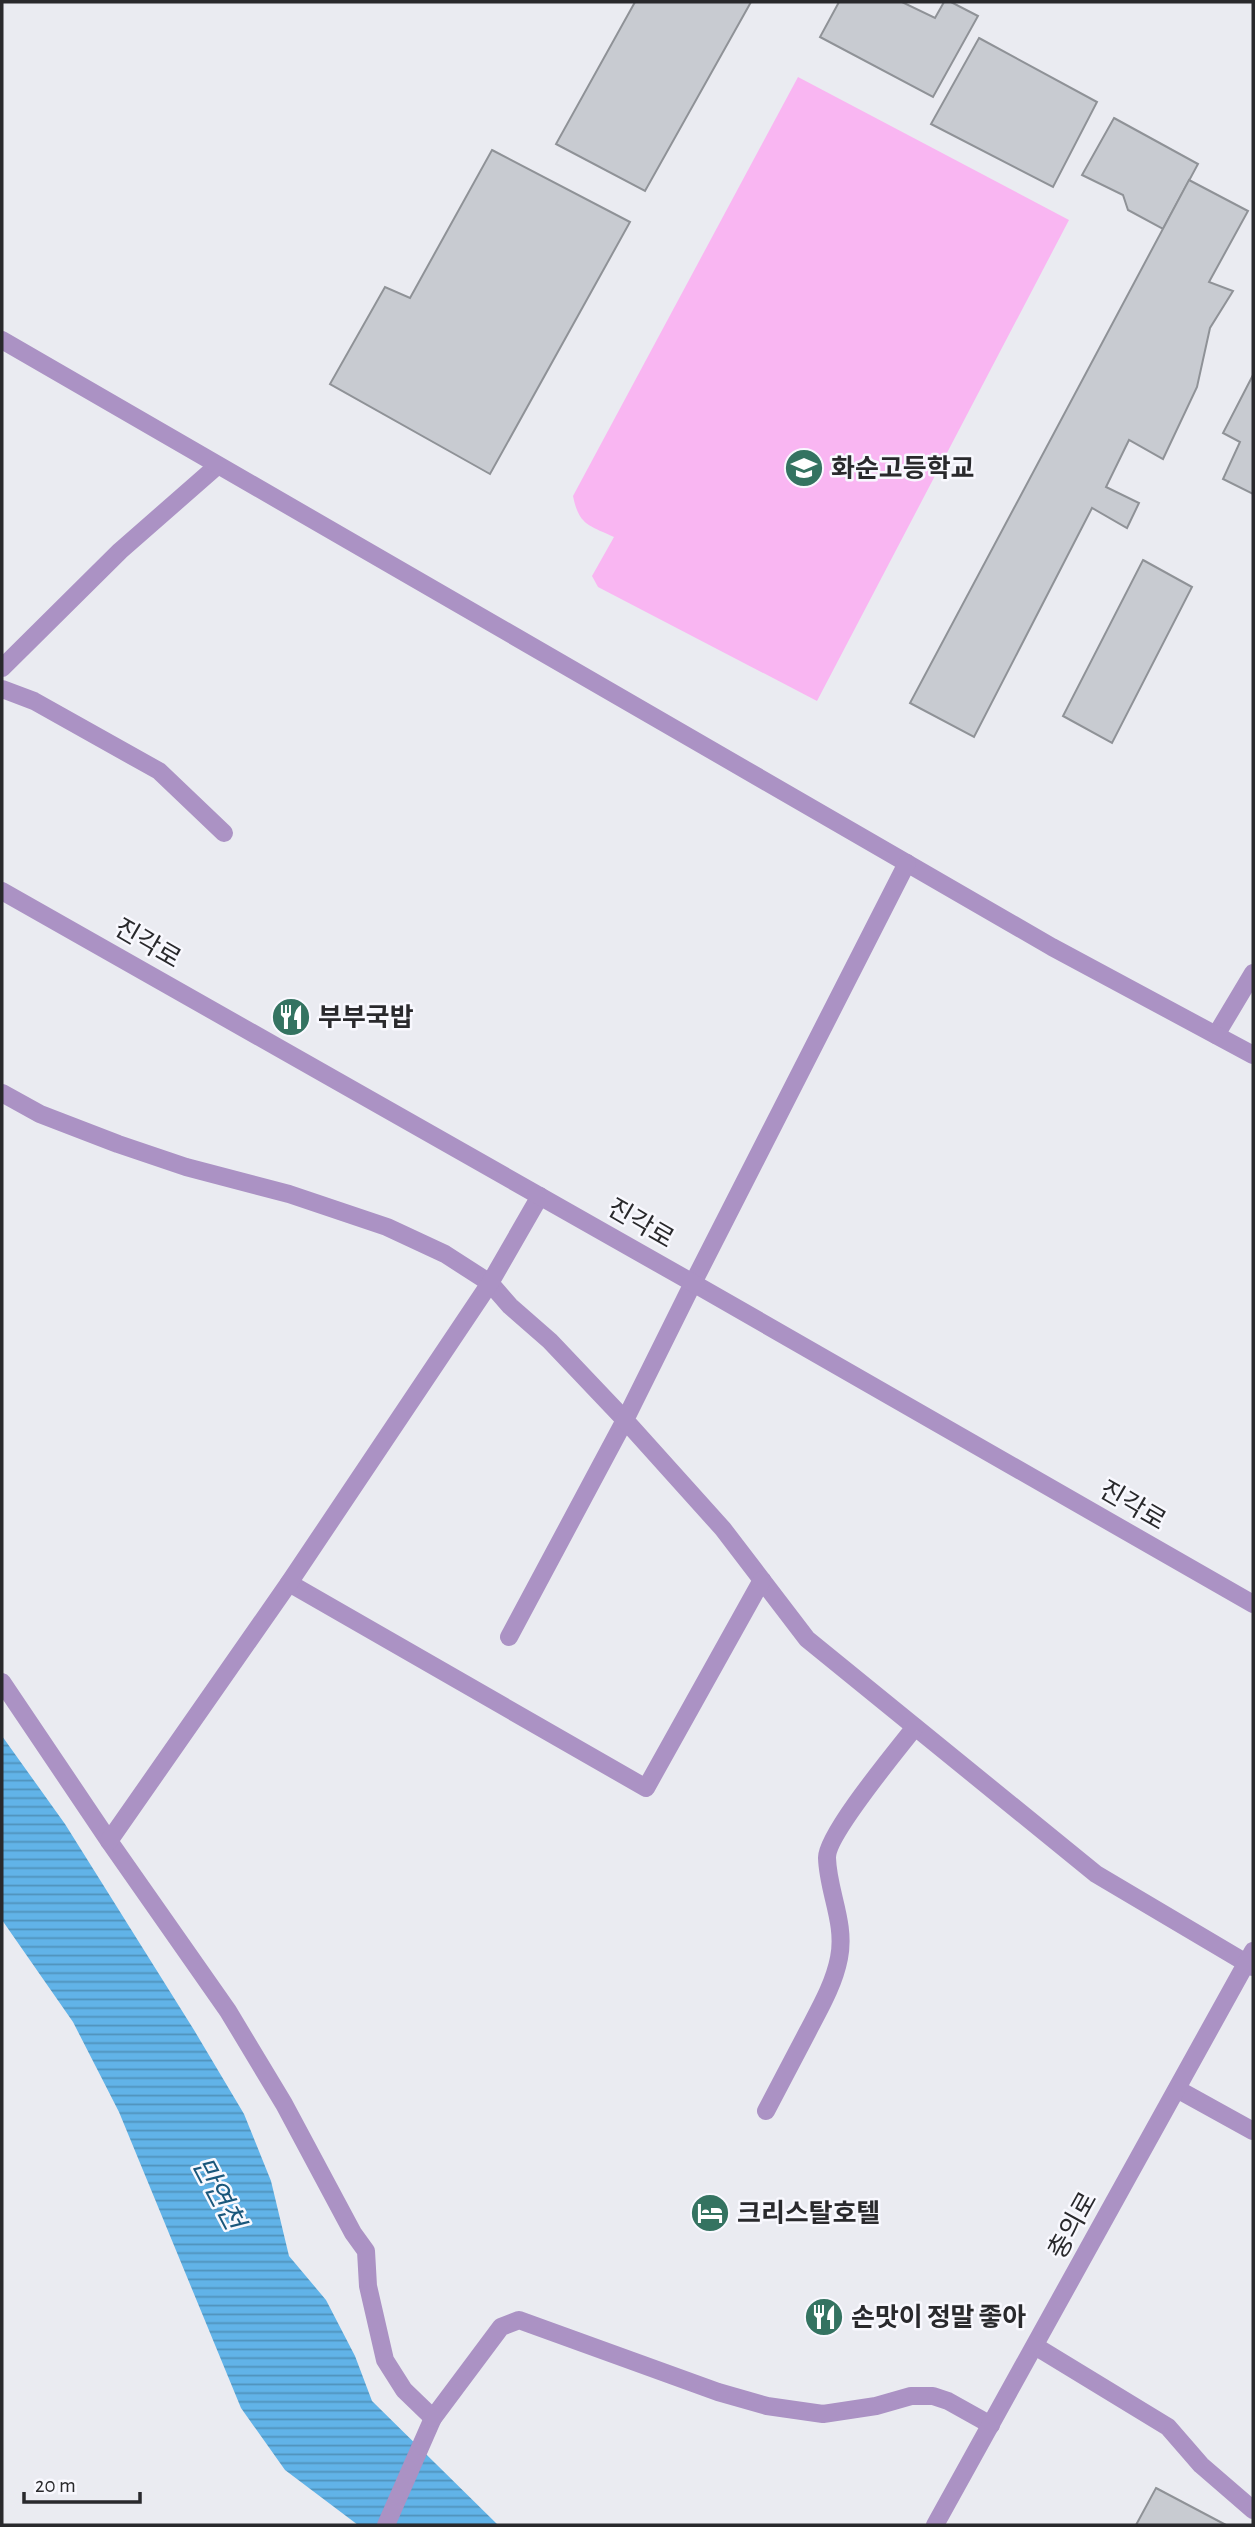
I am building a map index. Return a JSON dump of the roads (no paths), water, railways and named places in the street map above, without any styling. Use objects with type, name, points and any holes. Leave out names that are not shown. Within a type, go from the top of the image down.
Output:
[{"type":"street","points":[[2,341],[1052,947],[1253,1055]]},
{"type":"street","points":[[2,668],[120,551],[218,466]]},
{"type":"street","points":[[2,689],[34,701],[159,771],[224,833]]},
{"type":"street","points":[[509,1637],[625,1420],[907,863]]},
{"type":"street","name":"진각로","points":[[2,891],[1253,1604]]},
{"type":"street","points":[[1216,1035],[1253,973]]},
{"type":"street","points":[[2,1093],[40,1114],[118,1144],[186,1167],[289,1194],[387,1227],[445,1254],[490,1283],[625,1420],[723,1529],[807,1639],[1096,1874],[1251,1960]]},
{"type":"street","points":[[108,1842],[289,1583],[490,1283],[540,1196]]},
{"type":"street","points":[[289,1583],[646,1788],[762,1580]]},
{"type":"street","points":[[2,1682],[108,1842],[228,2011],[284,2104],[353,2233],[366,2251],[368,2286],[385,2360],[404,2390],[433,2418]]},
{"type":"street","points":[[766,2111],[822,2003],[839,1957],[841,1940],[826,1856],[863,1792],[915,1727]]},
{"type":"street","name":"충의로","points":[[935,2525],[1251,1960]]},
{"type":"street","points":[[1177,2089],[1253,2132]]},
{"type":"street","points":[[388,2520],[433,2418],[501,2327],[519,2320],[718,2392],[767,2406],[823,2414],[876,2406],[911,2396],[933,2396],[948,2401],[991,2425]]},
{"type":"street","points":[[1035,2346],[1168,2427],[1201,2465],[1253,2510]]},
{"type":"water","name":"만연천","points":[[2,1736],[65,1824],[244,2114],[271,2181],[289,2256],[326,2300],[355,2356],[372,2401],[498,2525],[358,2525],[285,2470],[241,2408],[119,2112],[73,2022],[2,1920]]},
{"type":"place","name":"화순고등학교","points":[[804,468]]},
{"type":"place","name":"부부국밥","points":[[291,1017]]},
{"type":"place","name":"크리스탈호텔","points":[[710,2213]]},
{"type":"place","name":"손맛이 정말 좋아","points":[[824,2317]]}]
